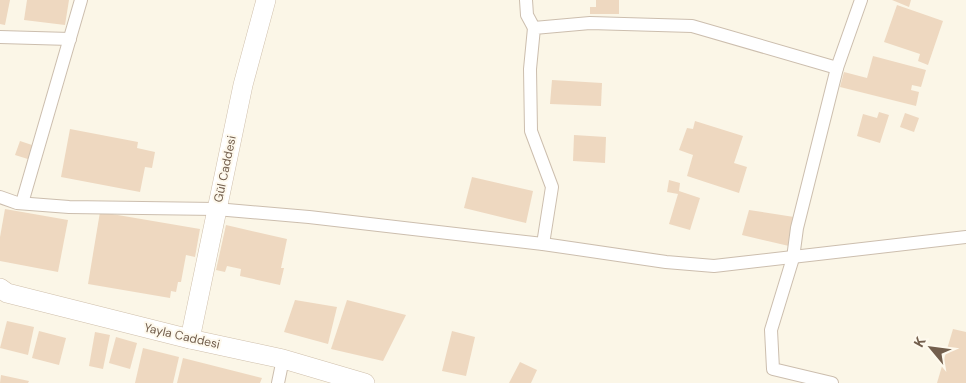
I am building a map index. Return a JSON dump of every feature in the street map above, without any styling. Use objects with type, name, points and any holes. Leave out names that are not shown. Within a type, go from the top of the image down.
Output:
[{"type":"street","points":[[22,203],[80,0]]},
{"type":"street","name":"Gül Caddesi","points":[[190,339],[243,85],[266,0]]},
{"type":"street","points":[[526,0],[527,15],[534,28],[530,69],[532,131],[552,187],[542,244]]},
{"type":"street","points":[[832,383],[773,369],[771,330],[793,258],[797,228],[837,68],[861,0]]},
{"type":"street","points":[[534,28],[590,23],[692,26],[837,68]]},
{"type":"street","points":[[0,37],[70,39]]},
{"type":"street","points":[[0,197],[22,203],[69,207],[216,209],[309,217],[542,244],[666,262],[714,266],[966,236]]},
{"type":"street","name":"Yayla Caddesi","points":[[0,288],[7,293],[190,339],[283,359],[365,383]]},
{"type":"street","points":[[278,383],[283,359]]},
{"type":"building","points":[[0,0],[10,0],[5,25],[0,24]]},
{"type":"building","points":[[27,0],[69,0],[65,25],[24,20]]},
{"type":"building","points":[[596,0],[619,0],[619,14],[590,14],[590,7],[596,7]]},
{"type":"building","points":[[892,0],[911,0],[909,7]]},
{"type":"building","points":[[897,5],[943,21],[928,65],[918,61],[920,54],[884,42]]},
{"type":"building","points":[[873,56],[926,70],[921,87],[912,85],[911,90],[919,92],[916,106],[840,87],[844,72],[867,78]]},
{"type":"building","points":[[552,80],[602,83],[601,106],[550,104]]},
{"type":"building","points":[[879,112],[889,115],[880,143],[857,136],[863,114],[877,118]]},
{"type":"building","points":[[905,113],[919,118],[914,132],[900,127]]},
{"type":"building","points":[[695,121],[743,136],[734,163],[747,167],[739,193],[687,176],[693,155],[679,150],[687,128],[693,129]]},
{"type":"building","points":[[70,129],[138,142],[137,148],[155,152],[152,168],[145,167],[140,192],[61,177]]},
{"type":"building","points":[[574,135],[606,137],[605,163],[573,161]]},
{"type":"building","points":[[20,141],[35,146],[31,160],[15,155]]},
{"type":"building","points":[[472,177],[533,191],[526,223],[464,208]]},
{"type":"building","points":[[669,180],[680,183],[679,191],[700,198],[690,230],[669,224],[678,194],[667,192]]},
{"type":"building","points":[[5,209],[68,220],[58,272],[0,261],[0,237]]},
{"type":"building","points":[[749,210],[794,217],[789,246],[742,235]]},
{"type":"building","points":[[100,212],[200,229],[195,257],[186,255],[181,282],[178,282],[176,292],[171,291],[170,298],[88,284]]},
{"type":"building","points":[[226,225],[287,239],[281,268],[284,268],[280,285],[240,276],[241,269],[227,266],[225,272],[216,270]]},
{"type":"building","points":[[295,300],[337,307],[328,344],[284,332]]},
{"type":"building","points":[[347,300],[406,315],[383,361],[331,349]]},
{"type":"building","points":[[7,321],[34,327],[28,355],[0,348]]},
{"type":"building","points":[[953,329],[966,332],[966,383],[937,383]]},
{"type":"building","points":[[39,331],[66,338],[59,365],[32,358]]},
{"type":"building","points":[[452,331],[475,337],[466,376],[442,371]]},
{"type":"building","points":[[95,332],[110,335],[103,369],[89,366]]},
{"type":"building","points":[[116,337],[137,343],[130,369],[109,363]]},
{"type":"building","points":[[143,348],[179,357],[173,383],[135,383]]},
{"type":"building","points":[[183,358],[262,378],[260,383],[177,383]]},
{"type":"building","points":[[520,362],[537,370],[531,383],[509,383]]},
{"type":"building","points":[[1,375],[29,381],[28,383],[0,383]]}]
